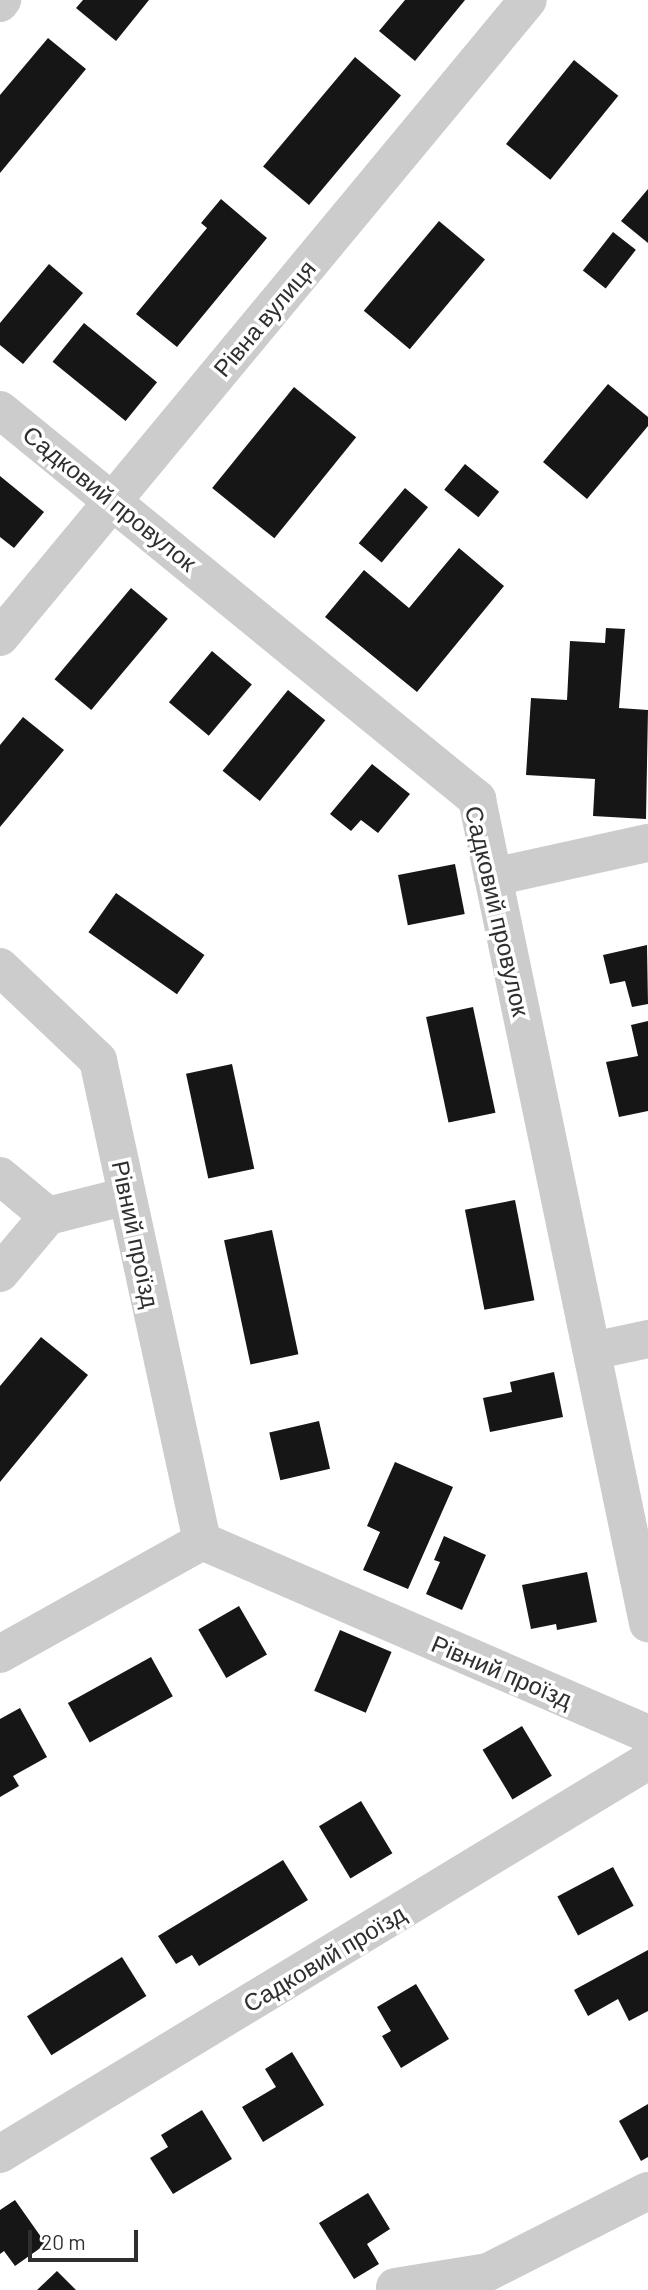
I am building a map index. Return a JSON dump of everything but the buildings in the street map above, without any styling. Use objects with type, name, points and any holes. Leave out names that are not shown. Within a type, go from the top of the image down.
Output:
[{"type":"street","name":"Рівна вулиця","points":[[0,637],[528,0]]},
{"type":"street","name":"Садковий провулок","points":[[0,410],[114,500],[477,799],[648,1623]]},
{"type":"street","points":[[493,877],[648,843]]},
{"type":"street","name":"Рівний проїзд","points":[[0,967],[98,1060],[202,1541],[648,1734]]},
{"type":"street","points":[[0,1176],[48,1216]]},
{"type":"street","points":[[0,1273],[48,1216],[127,1196]]},
{"type":"street","points":[[592,1351],[648,1339]]},
{"type":"street","points":[[0,1654],[202,1541]]},
{"type":"street","name":"Садковий проїзд","points":[[0,2154],[648,1761]]},
{"type":"street","points":[[395,2287],[488,2272],[648,2192]]}]
